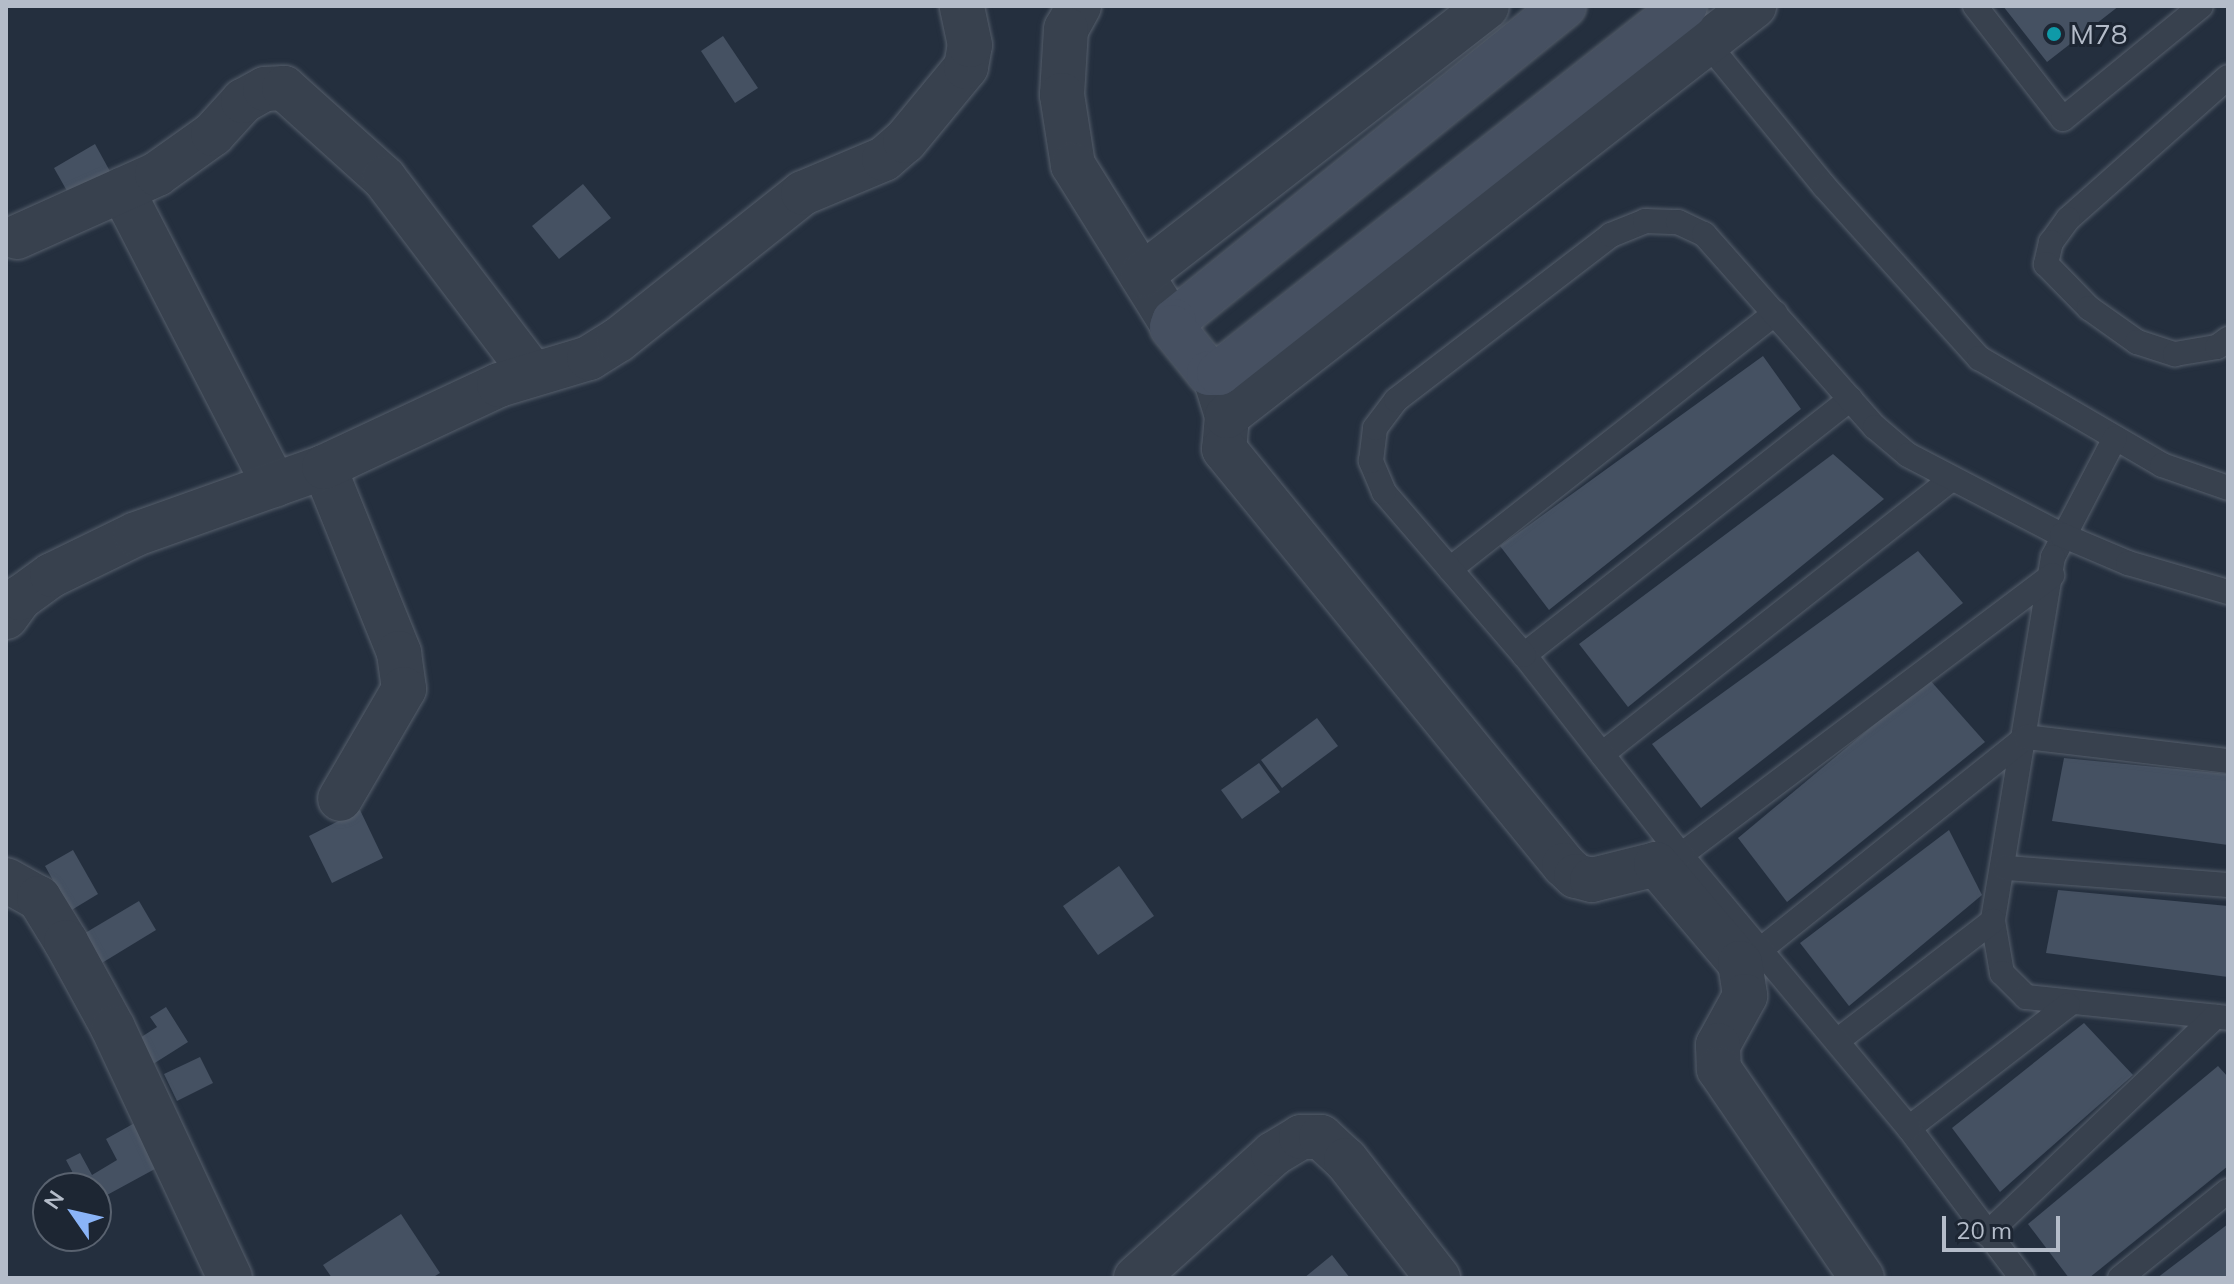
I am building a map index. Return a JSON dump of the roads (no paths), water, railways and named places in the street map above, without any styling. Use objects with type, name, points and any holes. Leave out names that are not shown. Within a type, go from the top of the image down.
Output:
[{"type":"main road","points":[[1564,6],[1172,324],[1214,374],[1680,7]]},
{"type":"street","points":[[6,617],[20,598],[52,575],[136,534],[324,467],[532,373],[599,352],[803,193],[884,159],[966,67],[970,45],[962,6]]},
{"type":"street","points":[[1079,6],[1066,29],[1062,95],[1073,165],[1172,324]]},
{"type":"street","points":[[1142,275],[1487,6]]},
{"type":"street","points":[[1227,416],[1754,6]]},
{"type":"street","points":[[1680,7],[1707,43]]},
{"type":"street","points":[[17,237],[122,190],[185,156],[243,101],[265,89],[284,88],[384,178],[532,373]]},
{"type":"street","points":[[122,190],[274,485]]},
{"type":"street","points":[[1214,374],[1227,416],[1224,449],[1564,865],[1576,876],[1592,880],[1656,864],[1740,963],[1745,996],[1718,1045],[1719,1069],[1862,1278]]},
{"type":"street","points":[[324,467],[399,653],[404,689],[340,799]]},
{"type":"street","points":[[6,880],[39,898],[66,942],[113,1028],[230,1278]]},
{"type":"street","points":[[1136,1278],[1273,1154],[1301,1137],[1321,1137],[1346,1160],[1438,1278]]},
{"type":"lane","points":[[1975,6],[2063,119],[2201,6]]},
{"type":"lane","points":[[1707,43],[1824,186],[1979,358],[2162,465],[2228,488]]},
{"type":"lane","points":[[2228,77],[2068,219],[2051,242],[2046,264],[2089,308],[2137,342],[2175,354],[2217,347],[2228,339]]},
{"type":"lane","points":[[2022,1278],[1909,1128],[1681,855],[1524,655],[1384,492],[1371,461],[1375,428],[1396,400],[1611,235],[1645,221],[1678,222],[1704,234],[1850,399],[1908,455],[1950,480],[2062,535],[2128,563],[2228,592]]},
{"type":"lane","points":[[1450,569],[1775,313]]},
{"type":"lane","points":[[1524,655],[1850,399]]},
{"type":"lane","points":[[2115,438],[2062,535],[2052,575],[2006,868],[1993,921],[2002,973],[2026,997],[2068,1005],[2221,1018]]},
{"type":"lane","points":[[1602,754],[1950,480]]},
{"type":"lane","points":[[1681,855],[2052,575]]},
{"type":"lane","points":[[1760,950],[2026,737],[2228,761]]},
{"type":"lane","points":[[2006,868],[2228,885]]},
{"type":"lane","points":[[1837,1041],[1993,921]]},
{"type":"lane","points":[[1909,1128],[2068,1005]]},
{"type":"lane","points":[[1987,1234],[2221,1018]]},
{"type":"lane","points":[[2120,1278],[2228,1191]]},
{"type":"place","name":"M78","points":[[2054,34]]}]
